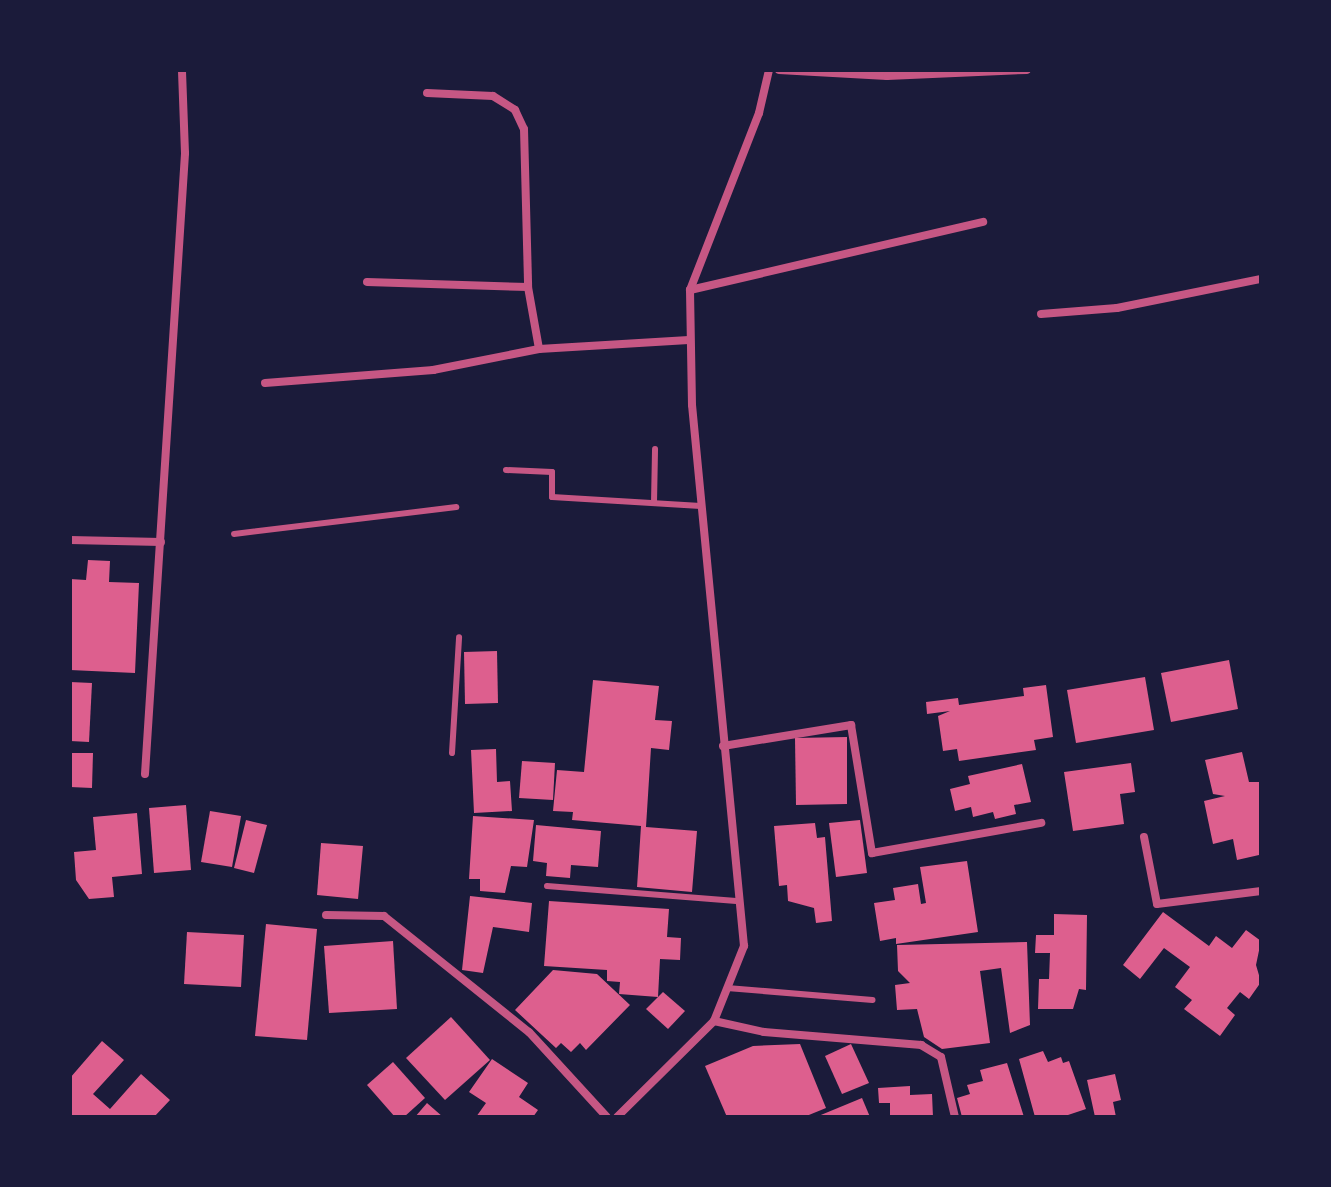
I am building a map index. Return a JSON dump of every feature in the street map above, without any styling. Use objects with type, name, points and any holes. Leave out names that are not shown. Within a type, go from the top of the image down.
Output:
[{"type":"street","points":[[145,774],[185,153],[182,70]]},
{"type":"street","points":[[617,1117],[714,1021],[744,946],[701,506],[689,340],[690,290],[759,113],[769,70]]},
{"type":"street","points":[[779,70],[887,76],[1027,70]]},
{"type":"street","points":[[427,93],[493,96],[515,110],[524,129],[528,287],[539,349]]},
{"type":"street","points":[[690,290],[983,222]]},
{"type":"street","points":[[1041,314],[1117,308],[1261,279]]},
{"type":"street","points":[[367,282],[528,287]]},
{"type":"street","points":[[265,383],[433,370],[539,349],[689,340]]},
{"type":"street","points":[[70,540],[161,542]]},
{"type":"street","points":[[723,746],[851,725],[872,853],[1041,823]]},
{"type":"street","points":[[1144,837],[1157,904],[1261,891]]},
{"type":"street","points":[[326,915],[384,916],[529,1032],[607,1117]]},
{"type":"street","points":[[714,1021],[764,1032],[921,1045],[941,1057],[955,1117]]},
{"type":"lane","points":[[654,503],[655,449]]},
{"type":"lane","points":[[506,470],[552,472],[552,497],[701,506]]},
{"type":"lane","points":[[234,534],[456,507]]},
{"type":"lane","points":[[452,753],[459,637]]},
{"type":"lane","points":[[547,886],[739,901]]},
{"type":"lane","points":[[727,988],[873,1000]]},
{"type":"building","points":[[88,560],[110,561],[109,582],[139,583],[135,673],[70,670],[70,579],[86,580]]},
{"type":"building","points":[[497,651],[498,703],[465,704],[464,652]]},
{"type":"building","points":[[1229,660],[1238,709],[1171,722],[1161,673]]},
{"type":"building","points":[[1145,677],[1154,730],[1076,743],[1067,690]]},
{"type":"building","points":[[593,680],[659,686],[655,720],[672,721],[669,750],[651,748],[646,827],[697,831],[692,892],[637,887],[641,826],[572,820],[573,812],[553,811],[557,770],[584,772]]},
{"type":"building","points":[[70,682],[92,683],[89,742],[70,741]]},
{"type":"building","points":[[1046,685],[1053,737],[1034,740],[1036,750],[959,761],[957,749],[943,751],[938,716],[950,711],[927,714],[926,702],[958,698],[959,705],[1024,696],[1023,688]]},
{"type":"building","points":[[847,737],[847,804],[796,805],[795,738]]},
{"type":"building","points":[[496,749],[497,782],[510,781],[512,811],[474,813],[471,750]]},
{"type":"building","points":[[1242,752],[1249,782],[1261,782],[1261,848],[1259,855],[1237,860],[1233,839],[1213,844],[1204,801],[1225,796],[1213,794],[1205,760]]},
{"type":"building","points":[[70,753],[93,753],[92,788],[70,787]]},
{"type":"building","points":[[522,761],[555,763],[553,800],[519,798]]},
{"type":"building","points":[[1131,763],[1135,792],[1120,794],[1124,824],[1073,831],[1064,772]]},
{"type":"building","points":[[1022,764],[1031,802],[1014,805],[1016,814],[995,819],[993,812],[973,817],[971,807],[955,811],[950,789],[970,784],[968,776]]},
{"type":"building","points":[[186,805],[191,870],[154,873],[149,808]]},
{"type":"building","points":[[210,811],[241,816],[232,867],[201,862]]},
{"type":"building","points":[[137,813],[142,874],[112,877],[114,897],[89,899],[76,880],[74,852],[96,850],[93,817]]},
{"type":"building","points":[[473,816],[534,820],[527,867],[511,866],[505,893],[480,891],[480,879],[469,879]]},
{"type":"building","points":[[246,820],[267,825],[254,873],[234,868]]},
{"type":"building","points":[[860,820],[867,873],[836,877],[829,823]]},
{"type":"building","points":[[815,823],[817,838],[825,837],[832,921],[816,923],[814,908],[788,901],[787,885],[779,886],[774,826]]},
{"type":"building","points":[[536,825],[601,831],[598,867],[571,865],[570,878],[546,876],[547,863],[533,861]]},
{"type":"building","points":[[321,843],[363,846],[358,899],[317,895]]},
{"type":"building","points":[[967,861],[978,932],[896,944],[896,938],[880,941],[874,903],[895,900],[893,888],[918,884],[921,904],[926,903],[920,867]]},
{"type":"building","points":[[470,896],[532,903],[529,932],[493,927],[483,973],[462,970]]},
{"type":"building","points":[[549,901],[669,909],[667,937],[681,938],[680,960],[660,959],[658,997],[619,994],[620,982],[607,981],[607,970],[544,966]]},
{"type":"building","points":[[1163,912],[1209,946],[1216,936],[1232,948],[1246,930],[1261,941],[1256,965],[1261,982],[1249,999],[1240,992],[1227,1008],[1235,1015],[1220,1036],[1184,1009],[1192,1000],[1175,987],[1190,967],[1164,948],[1140,979],[1123,965]]},
{"type":"building","points":[[1054,914],[1087,915],[1086,990],[1079,989],[1073,1009],[1038,1009],[1039,979],[1049,979],[1050,953],[1035,953],[1036,935],[1054,935]]},
{"type":"building","points":[[266,924],[317,929],[307,1040],[255,1036]]},
{"type":"building","points":[[187,932],[244,935],[241,987],[184,984]]},
{"type":"building","points":[[393,941],[397,1009],[329,1013],[324,946]]},
{"type":"building","points":[[1027,942],[1030,1025],[1010,1033],[1001,968],[980,971],[990,1043],[942,1049],[924,1037],[917,1009],[897,1010],[895,985],[910,983],[898,971],[897,945]]},
{"type":"building","points":[[553,970],[597,974],[630,1005],[586,1050],[580,1043],[571,1052],[561,1043],[556,1048],[515,1010]]},
{"type":"building","points":[[663,992],[685,1011],[668,1029],[646,1009]]},
{"type":"building","points":[[451,1017],[490,1060],[445,1100],[406,1058]]},
{"type":"building","points":[[102,1041],[124,1060],[93,1094],[110,1109],[141,1074],[170,1100],[154,1117],[70,1117],[70,1078]]},
{"type":"building","points":[[800,1044],[826,1108],[804,1117],[727,1117],[705,1066],[753,1046]]},
{"type":"building","points":[[851,1044],[869,1083],[842,1094],[825,1056]]},
{"type":"building","points":[[1043,1051],[1048,1062],[1061,1057],[1063,1063],[1069,1061],[1086,1109],[1062,1117],[1035,1117],[1019,1059]]},
{"type":"building","points":[[492,1059],[528,1083],[519,1097],[538,1110],[533,1117],[476,1117],[486,1103],[469,1092]]},
{"type":"building","points":[[393,1062],[425,1098],[404,1117],[395,1117],[367,1085]]},
{"type":"building","points":[[1007,1063],[1024,1117],[962,1117],[957,1098],[970,1094],[967,1085],[983,1081],[980,1070]]},
{"type":"building","points":[[1115,1074],[1121,1100],[1113,1102],[1116,1117],[1095,1117],[1087,1080]]},
{"type":"building","points":[[910,1086],[910,1095],[932,1094],[933,1117],[890,1117],[890,1103],[879,1103],[878,1088]]},
{"type":"building","points":[[862,1098],[870,1117],[816,1117]]},
{"type":"building","points":[[427,1103],[443,1117],[415,1117]]}]
